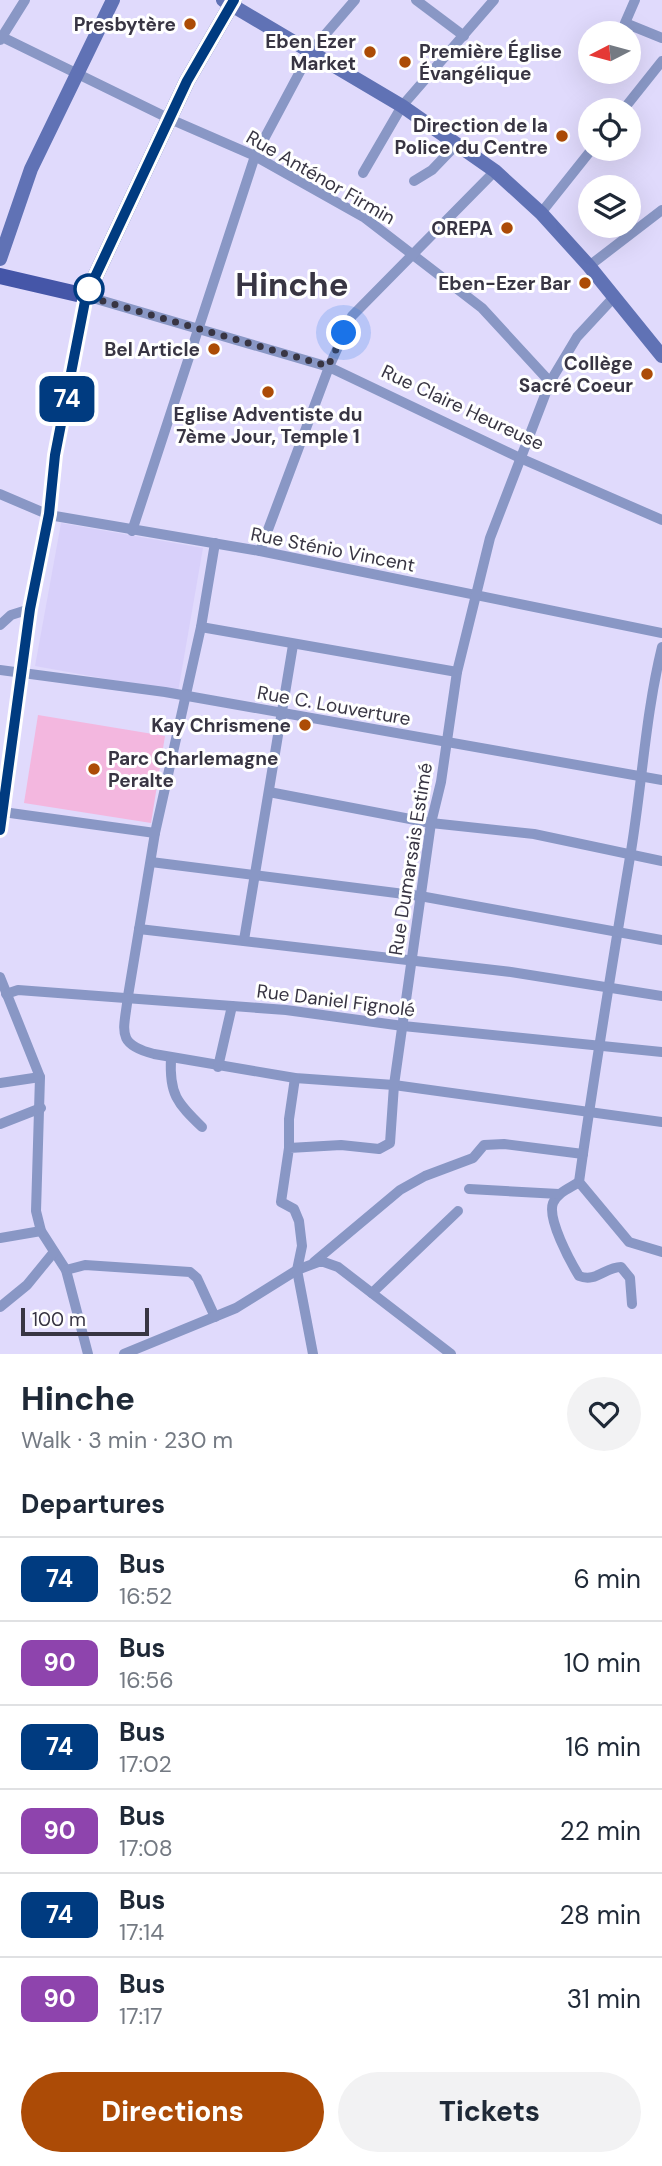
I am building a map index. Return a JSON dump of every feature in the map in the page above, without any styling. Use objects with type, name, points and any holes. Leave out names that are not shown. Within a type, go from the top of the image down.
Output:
[{"type":"main road","points":[[0,259],[31,169],[113,0]]},
{"type":"main road","points":[[86,296],[187,81],[229,1],[402,106],[495,171],[541,213],[589,266],[662,356]]},
{"type":"main road","name":"Rue Claire Heureuse","points":[[0,276],[86,296]]},
{"type":"street","points":[[1,38],[25,0]]},
{"type":"street","points":[[132,531],[167,430],[196,329],[255,156],[311,51],[355,0]]},
{"type":"street","points":[[416,0],[464,36]]},
{"type":"street","points":[[363,173],[402,106],[494,0]]},
{"type":"street","points":[[635,0],[625,23],[662,38]]},
{"type":"street","name":"Rue Anténor Firmin","points":[[1,38],[170,119],[255,156],[365,218],[482,308],[550,382]]},
{"type":"street","points":[[633,98],[662,61]]},
{"type":"street","points":[[414,181],[432,170],[457,144]]},
{"type":"street","points":[[541,213],[582,161]]},
{"type":"street","points":[[260,551],[328,366],[352,316],[495,171]]},
{"type":"street","points":[[589,266],[662,210]]},
{"type":"street","points":[[0,830],[30,609],[49,514],[55,455],[86,296]]},
{"type":"street","name":"Rue Claire Heureuse","points":[[86,296],[328,366],[520,458],[662,520]]},
{"type":"street","name":"Rue Dumarsais Estimé","points":[[289,1148],[341,1145],[387,1147],[390,1143],[394,1085],[431,823],[457,672],[474,595],[490,538],[550,382],[577,337],[615,296]]},
{"type":"street","name":"Rue Sténio Vincent","points":[[0,494],[49,514],[132,531],[260,551],[662,633]]},
{"type":"street","points":[[215,543],[201,627],[155,833],[128,996],[126,1036],[132,1049],[218,1067],[295,1078],[394,1085],[662,1122]]},
{"type":"street","points":[[0,625],[11,615],[30,609]]},
{"type":"street","points":[[201,627],[457,672]]},
{"type":"street","points":[[244,940],[293,645]]},
{"type":"street","points":[[662,647],[653,682],[642,776],[606,989],[579,1182],[629,1242],[662,1252]]},
{"type":"street","name":"Rue C. Louverture","points":[[0,670],[185,696],[662,780]]},
{"type":"street","points":[[270,792],[431,823],[534,834],[662,861]]},
{"type":"street","points":[[2,812],[155,833]]},
{"type":"street","points":[[151,862],[420,896],[662,940]]},
{"type":"street","points":[[139,929],[563,979],[606,989],[662,996]]},
{"type":"street","points":[[0,977],[40,1077],[36,1211],[41,1231],[66,1270],[88,1354]]},
{"type":"street","name":"Rue Daniel Fignolé","points":[[6,994],[18,990],[128,996],[662,1052]]},
{"type":"street","points":[[218,1067],[232,1006]]},
{"type":"street","points":[[171,1058],[174,1093],[181,1107],[202,1127]]},
{"type":"street","points":[[0,1083],[40,1077]]},
{"type":"street","points":[[295,1078],[289,1119],[289,1148],[281,1198],[284,1205],[293,1209],[299,1221],[303,1246],[297,1270],[313,1354]]},
{"type":"street","points":[[0,1124],[41,1108]]},
{"type":"street","points":[[124,1354],[161,1336],[236,1308],[314,1262],[400,1190],[425,1176],[473,1158],[484,1145],[504,1144],[583,1154]]},
{"type":"street","points":[[579,1182],[559,1194],[553,1204],[552,1214],[579,1276],[592,1279],[621,1267],[630,1278],[632,1304]]},
{"type":"street","points":[[469,1189],[559,1194]]},
{"type":"street","points":[[372,1293],[458,1211]]},
{"type":"street","points":[[0,1238],[41,1231]]},
{"type":"street","points":[[0,1307],[27,1285],[54,1252]]},
{"type":"street","points":[[314,1262],[321,1261],[338,1267],[451,1354]]},
{"type":"street","points":[[66,1270],[85,1265],[190,1272],[197,1279],[215,1317]]},
{"type":"shaded area","points":[[61,523],[203,548],[178,692],[35,666]]},
{"type":"shaded area","name":"Parc Charlemagne Peralte","points":[[38,715],[165,736],[151,823],[24,803]]},
{"type":"bus line","name":"74","points":[[0,830],[30,609],[49,514],[55,455],[86,296],[187,81],[234,0]]},
{"type":"place","name":"Presbytère","points":[[190,24]]},
{"type":"place","name":"Eben Ezer Market","points":[[370,52]]},
{"type":"place","name":"Première Église Évangélique","points":[[405,62]]},
{"type":"place","name":"Direction de la Police du Centre","points":[[562,136]]},
{"type":"place","name":"OREPA","points":[[507,228]]},
{"type":"place","name":"Eben-Ezer Bar","points":[[585,283]]},
{"type":"place","name":"Bel Article","points":[[214,349]]},
{"type":"place","name":"Collège Sacré Coeur","points":[[647,374]]},
{"type":"place","name":"Eglise Adventiste du 7ème Jour, Temple 1","points":[[268,392]]},
{"type":"place","name":"Kay Chrismene","points":[[305,725]]},
{"type":"place","name":"Parc Charlemagne Peralte","points":[[94,769]]},
{"type":"district","name":"Hinche","points":[[292,284]]},
{"type":"route","points":[[89,289],[86,296],[328,366],[344,333]]}]
